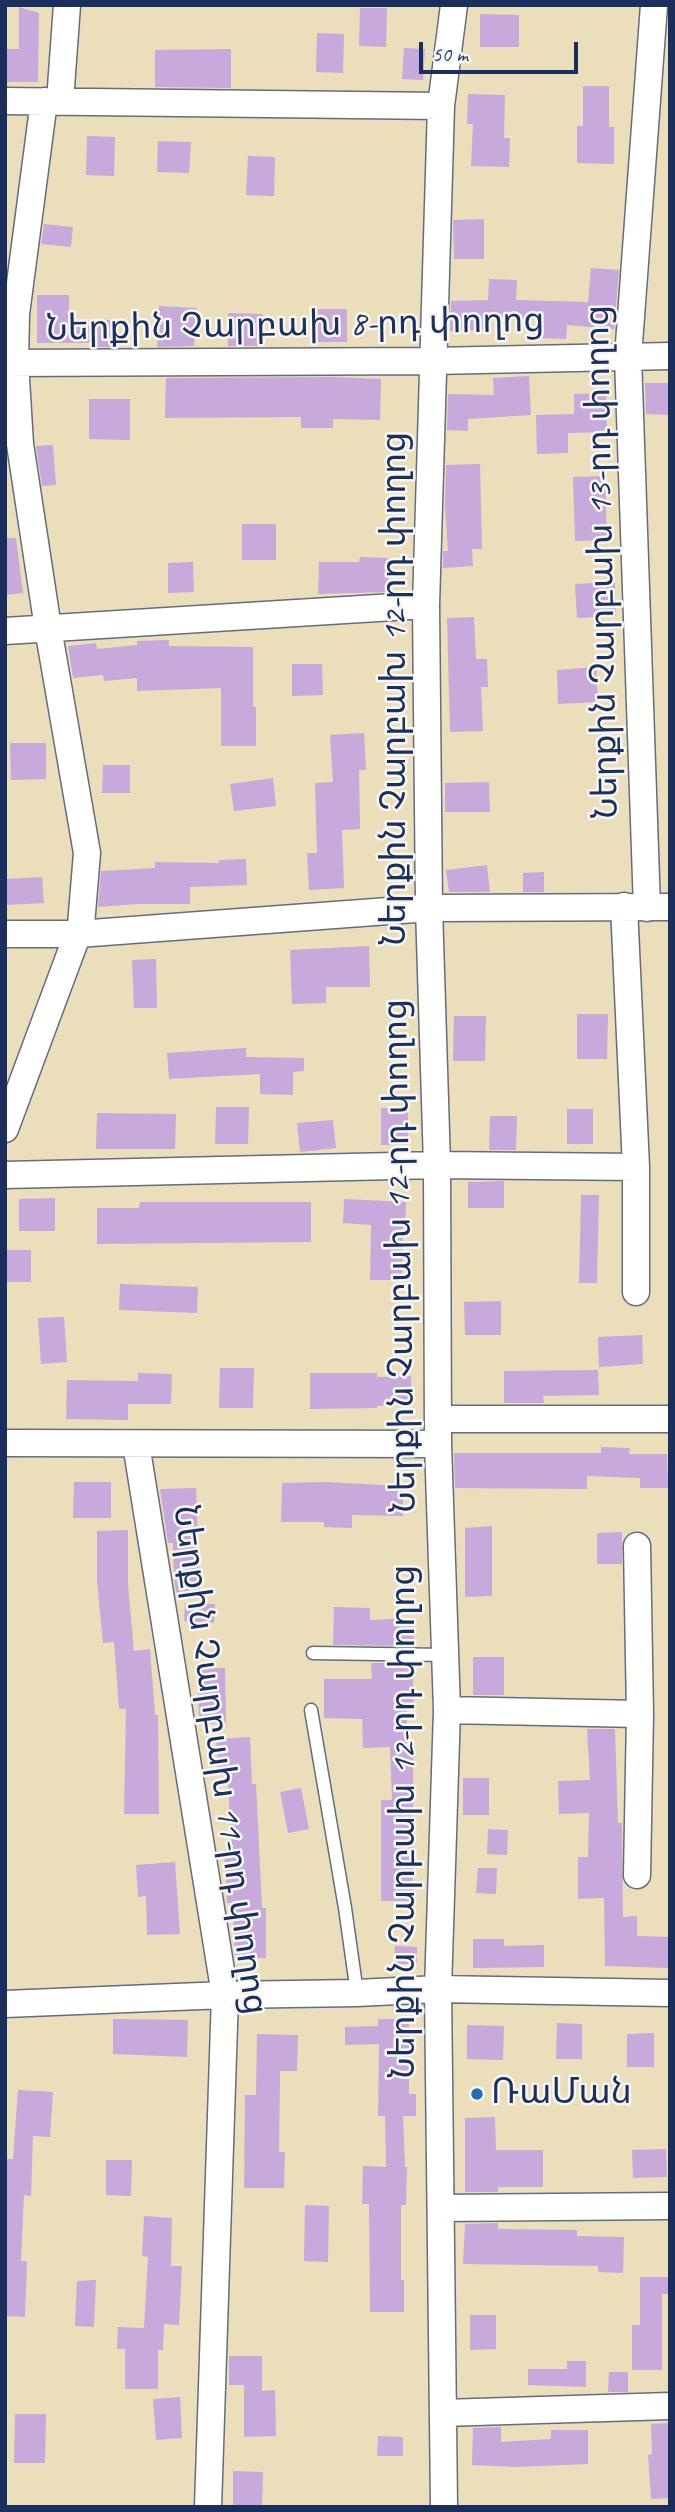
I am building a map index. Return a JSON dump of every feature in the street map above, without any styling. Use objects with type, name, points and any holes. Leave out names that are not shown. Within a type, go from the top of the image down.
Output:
[{"type":"street","points":[[5,1129],[81,925],[87,853],[48,628],[10,363],[67,5]]},
{"type":"street","name":"Ներքին Չարբախ 12-րդ փողոց","points":[[444,2507],[438,1989],[447,1710],[438,1432],[437,1166],[429,908],[426,605],[441,106],[454,5]]},
{"type":"street","name":"Ներքին Չարբախ 13-րդ փողոց","points":[[636,1292],[636,1167],[647,907],[628,357],[654,5]]},
{"type":"street","points":[[5,102],[441,106]]},
{"type":"street","name":"Ներքին Չարբախ 8-րդ փողոց","points":[[10,363],[433,361],[670,356]]},
{"type":"street","points":[[5,631],[426,605]]},
{"type":"street","points":[[5,934],[78,933],[429,908],[647,907]]},
{"type":"street","points":[[5,1174],[437,1166],[636,1167]]},
{"type":"street","points":[[5,1443],[136,1444],[438,1432],[670,1419]]},
{"type":"street","name":"Ներքին Չարբախ 11-րդ փողոց","points":[[136,1444],[225,1995],[208,2507]]},
{"type":"street","points":[[637,1546],[640,1714],[637,1875]]},
{"type":"street","points":[[447,1710],[640,1714]]},
{"type":"street","points":[[5,2004],[438,1989],[670,1993]]},
{"type":"street","points":[[441,2208],[670,2206]]},
{"type":"street","points":[[443,2413],[670,2406]]},
{"type":"lane","points":[[313,1653],[445,1655]]},
{"type":"lane","points":[[311,1710],[357,1993]]},
{"type":"building","points":[[19,7],[39,13],[38,82],[5,82],[5,49],[19,49]]},
{"type":"building","points":[[360,8],[387,8],[386,47],[359,46]]},
{"type":"building","points":[[480,14],[519,15],[519,47],[480,47]]},
{"type":"building","points":[[317,33],[344,34],[343,73],[316,72]]},
{"type":"building","points":[[404,48],[425,49],[423,80],[402,79]]},
{"type":"building","points":[[231,49],[231,88],[155,87],[155,50]]},
{"type":"building","points":[[583,86],[609,86],[609,127],[614,127],[614,164],[577,163],[577,126],[583,126]]},
{"type":"building","points":[[468,94],[505,95],[504,138],[510,138],[509,167],[471,166],[473,124],[467,124]]},
{"type":"building","points":[[87,136],[115,137],[114,176],[86,175]]},
{"type":"building","points":[[158,141],[191,142],[189,173],[157,172]]},
{"type":"building","points":[[248,156],[275,157],[274,196],[246,195]]},
{"type":"building","points":[[484,219],[484,259],[454,259],[453,220]]},
{"type":"building","points":[[44,224],[73,227],[71,247],[41,244]]},
{"type":"building","points":[[591,268],[619,270],[614,329],[567,325],[566,339],[537,338],[538,319],[483,318],[483,330],[450,331],[451,301],[488,300],[489,279],[517,280],[516,300],[588,302]]},
{"type":"building","points":[[37,295],[69,295],[69,320],[116,320],[116,347],[96,347],[96,343],[37,343]]},
{"type":"building","points":[[159,306],[197,308],[194,346],[157,347]]},
{"type":"building","points":[[314,309],[347,309],[347,342],[313,342]]},
{"type":"building","points":[[228,313],[263,314],[262,346],[228,346]]},
{"type":"building","points":[[529,376],[531,415],[468,419],[468,431],[447,430],[448,394],[494,395],[493,378]]},
{"type":"building","points":[[166,378],[381,379],[380,420],[333,419],[333,428],[301,428],[301,417],[165,418]]},
{"type":"building","points":[[645,383],[670,383],[670,415],[646,414]]},
{"type":"building","points":[[606,393],[607,432],[568,433],[568,453],[537,454],[536,415],[574,414],[574,394]]},
{"type":"building","points":[[89,399],[130,399],[130,440],[89,439]]},
{"type":"building","points":[[53,445],[56,485],[42,486],[36,446]]},
{"type":"building","points":[[480,464],[482,549],[472,549],[473,566],[443,568],[443,551],[448,551],[446,465]]},
{"type":"building","points":[[605,476],[607,540],[575,541],[573,477]]},
{"type":"building","points":[[242,524],[276,524],[276,560],[242,560]]},
{"type":"building","points":[[5,538],[16,538],[23,593],[5,595]]},
{"type":"building","points":[[360,557],[389,558],[388,592],[318,594],[319,562],[359,562]]},
{"type":"building","points":[[193,562],[194,592],[168,593],[168,563]]},
{"type":"building","points":[[615,582],[616,616],[577,618],[575,584]]},
{"type":"building","points":[[474,617],[476,659],[487,659],[488,687],[481,687],[483,731],[450,732],[447,618]]},
{"type":"building","points":[[169,640],[169,646],[253,647],[256,746],[221,746],[221,688],[137,691],[137,678],[104,681],[103,675],[73,678],[68,646],[96,643],[97,649],[137,645],[137,641]]},
{"type":"building","points":[[292,664],[322,664],[323,695],[292,696]]},
{"type":"building","points":[[596,667],[598,702],[558,704],[557,670]]},
{"type":"building","points":[[364,733],[366,770],[359,770],[360,829],[342,830],[344,888],[309,890],[307,853],[317,853],[315,783],[333,782],[330,735]]},
{"type":"building","points":[[10,743],[46,743],[46,779],[11,780]]},
{"type":"building","points":[[103,765],[130,765],[130,793],[102,793]]},
{"type":"building","points":[[273,778],[276,806],[234,811],[230,784]]},
{"type":"building","points":[[489,782],[490,812],[445,812],[445,783]]},
{"type":"building","points":[[246,859],[247,885],[190,887],[190,904],[98,907],[101,871],[155,868],[155,862],[219,863],[219,860]]},
{"type":"building","points":[[487,865],[490,892],[449,892],[446,870]]},
{"type":"building","points":[[544,872],[544,892],[523,892],[523,873]]},
{"type":"building","points":[[42,877],[44,903],[5,905],[5,879]]},
{"type":"building","points":[[369,946],[370,987],[326,987],[326,1003],[292,1004],[290,950]]},
{"type":"building","points":[[156,959],[157,1008],[134,1008],[132,960]]},
{"type":"building","points":[[577,1014],[608,1014],[607,1059],[577,1059]]},
{"type":"building","points":[[454,1016],[486,1016],[485,1061],[453,1061]]},
{"type":"building","points":[[246,1048],[246,1057],[304,1058],[304,1071],[293,1072],[293,1095],[260,1094],[260,1074],[169,1079],[167,1053]]},
{"type":"building","points":[[216,1107],[249,1107],[248,1144],[215,1144]]},
{"type":"building","points":[[381,1108],[408,1109],[408,1145],[381,1145]]},
{"type":"building","points":[[567,1109],[593,1109],[593,1144],[567,1144]]},
{"type":"building","points":[[97,1113],[176,1114],[175,1149],[96,1149]]},
{"type":"building","points":[[490,1116],[517,1116],[516,1150],[489,1150]]},
{"type":"building","points":[[333,1120],[336,1148],[300,1152],[297,1123]]},
{"type":"building","points":[[504,1181],[504,1208],[468,1208],[468,1182]]},
{"type":"building","points":[[581,1195],[599,1195],[597,1283],[579,1283]]},
{"type":"building","points":[[55,1198],[55,1231],[19,1231],[19,1199]]},
{"type":"building","points":[[344,1199],[406,1202],[402,1280],[370,1280],[371,1225],[343,1223]]},
{"type":"building","points":[[140,1202],[311,1202],[311,1242],[97,1244],[97,1208],[139,1208]]},
{"type":"building","points":[[5,1250],[31,1250],[31,1282],[5,1282]]},
{"type":"building","points":[[120,1284],[198,1287],[197,1313],[119,1310]]},
{"type":"building","points":[[501,1301],[501,1335],[465,1335],[464,1302]]},
{"type":"building","points":[[64,1317],[67,1362],[41,1364],[38,1318]]},
{"type":"building","points":[[642,1335],[643,1364],[599,1367],[598,1337]]},
{"type":"building","points":[[220,1368],[254,1368],[253,1408],[219,1408]]},
{"type":"building","points":[[598,1370],[599,1395],[543,1396],[544,1403],[504,1403],[504,1371]]},
{"type":"building","points":[[138,1373],[172,1374],[171,1404],[128,1404],[128,1420],[66,1419],[67,1380],[138,1381]]},
{"type":"building","points":[[310,1373],[411,1376],[412,1404],[377,1408],[310,1409]]},
{"type":"building","points":[[601,1447],[630,1448],[629,1454],[667,1454],[668,1488],[640,1488],[640,1478],[587,1476],[587,1489],[455,1488],[454,1453],[601,1453]]},
{"type":"building","points":[[74,1482],[111,1482],[111,1518],[73,1518]]},
{"type":"building","points":[[282,1483],[403,1486],[403,1516],[352,1515],[352,1528],[324,1527],[324,1522],[281,1522]]},
{"type":"building","points":[[196,1488],[200,1598],[177,1598],[173,1543],[168,1543],[160,1489]]},
{"type":"building","points":[[492,1526],[492,1596],[465,1597],[465,1528]]},
{"type":"building","points":[[128,1530],[128,1585],[134,1651],[150,1649],[155,1715],[158,1715],[159,1814],[124,1814],[126,1709],[119,1709],[114,1642],[103,1643],[97,1581],[97,1531]]},
{"type":"building","points":[[622,1532],[622,1564],[597,1564],[597,1533]]},
{"type":"building","points":[[185,1603],[215,1604],[214,1623],[184,1621]]},
{"type":"building","points":[[334,1607],[370,1608],[370,1620],[413,1618],[414,1646],[333,1645]]},
{"type":"building","points":[[473,1657],[504,1657],[504,1695],[473,1695]]},
{"type":"building","points":[[371,1663],[412,1663],[414,1706],[407,1706],[407,1749],[413,1749],[413,1901],[381,1901],[381,1800],[392,1800],[390,1747],[363,1748],[362,1719],[324,1718],[324,1679],[372,1679]]},
{"type":"building","points":[[198,1668],[225,1668],[226,1723],[199,1724]]},
{"type":"building","points":[[587,1729],[615,1729],[618,1823],[622,1823],[623,1917],[637,1916],[637,1936],[670,1937],[670,1968],[605,1966],[604,1898],[578,1899],[578,1857],[588,1857],[589,1813],[559,1814],[558,1781],[590,1780]]},
{"type":"building","points":[[250,1737],[252,1784],[256,1784],[262,1908],[266,1908],[266,1958],[235,1958],[232,1903],[227,1903],[224,1850],[232,1849],[227,1772],[218,1773],[216,1739]]},
{"type":"building","points":[[463,1778],[489,1778],[489,1815],[463,1815]]},
{"type":"building","points":[[301,1788],[309,1829],[288,1833],[280,1792]]},
{"type":"building","points":[[488,1829],[508,1830],[507,1855],[487,1854]]},
{"type":"building","points":[[175,1862],[180,1934],[147,1935],[146,1896],[138,1897],[136,1865]]},
{"type":"building","points":[[478,1868],[497,1868],[496,1894],[476,1893]]},
{"type":"building","points":[[473,1939],[504,1939],[504,1946],[544,1945],[544,1967],[473,1968]]},
{"type":"building","points":[[395,1946],[417,1947],[417,1964],[394,1964]]},
{"type":"building","points":[[113,2019],[188,2020],[187,2057],[113,2054]]},
{"type":"building","points":[[378,2019],[409,2019],[409,2094],[416,2094],[416,2116],[403,2116],[407,2167],[406,2205],[401,2205],[401,2280],[404,2280],[404,2312],[370,2312],[369,2204],[362,2204],[363,2166],[386,2167],[385,2116],[378,2116],[379,2044],[345,2045],[345,2027],[378,2026]]},
{"type":"building","points":[[557,2023],[582,2024],[582,2059],[556,2059]]},
{"type":"building","points":[[467,2025],[504,2026],[503,2060],[467,2059]]},
{"type":"building","points":[[654,2033],[654,2067],[627,2067],[627,2034]]},
{"type":"building","points":[[257,2034],[298,2035],[297,2071],[280,2071],[279,2152],[285,2152],[284,2188],[244,2188],[245,2095],[256,2095]]},
{"type":"building","points":[[18,2090],[53,2092],[50,2137],[33,2136],[31,2196],[24,2195],[21,2261],[27,2261],[25,2317],[5,2316],[5,2159],[13,2159]]},
{"type":"building","points":[[495,2117],[496,2150],[543,2150],[543,2187],[498,2187],[498,2192],[465,2192],[465,2118]]},
{"type":"building","points":[[666,2149],[667,2177],[633,2178],[632,2150]]},
{"type":"building","points":[[106,2160],[132,2160],[131,2196],[106,2195]]},
{"type":"building","points":[[305,2205],[329,2206],[328,2262],[304,2261]]},
{"type":"building","points":[[144,2216],[172,2218],[171,2266],[182,2266],[179,2325],[164,2324],[163,2350],[158,2350],[158,2389],[125,2389],[125,2349],[117,2349],[118,2327],[144,2328],[148,2257],[142,2256]]},
{"type":"building","points":[[498,2223],[498,2229],[577,2230],[577,2236],[624,2237],[623,2273],[598,2272],[598,2266],[463,2264],[465,2224]]},
{"type":"building","points":[[640,2277],[670,2277],[670,2294],[662,2294],[662,2370],[632,2370],[632,2325],[640,2325]]},
{"type":"building","points":[[96,2280],[94,2327],[75,2326],[77,2281]]},
{"type":"building","points":[[470,2315],[496,2315],[496,2349],[470,2350]]},
{"type":"building","points":[[229,2356],[262,2356],[262,2391],[275,2390],[276,2436],[244,2437],[244,2385],[229,2385]]},
{"type":"building","points":[[567,2361],[586,2361],[586,2387],[528,2385],[528,2369],[567,2369]]},
{"type":"building","points":[[609,2372],[628,2372],[628,2392],[608,2392]]},
{"type":"building","points":[[180,2397],[182,2438],[156,2440],[153,2399]]},
{"type":"building","points":[[15,2414],[46,2414],[45,2463],[14,2463]]},
{"type":"building","points":[[670,2423],[670,2498],[651,2499],[648,2455],[652,2454],[651,2424]]},
{"type":"building","points":[[501,2427],[501,2442],[551,2439],[551,2430],[588,2430],[588,2464],[516,2467],[472,2465],[473,2428]]},
{"type":"building","points":[[378,2436],[403,2437],[403,2456],[377,2456]]},
{"type":"building","points":[[233,2471],[263,2472],[262,2507],[233,2507]]},
{"type":"place","name":"ՌաՄան","points":[[477,2094]]}]
